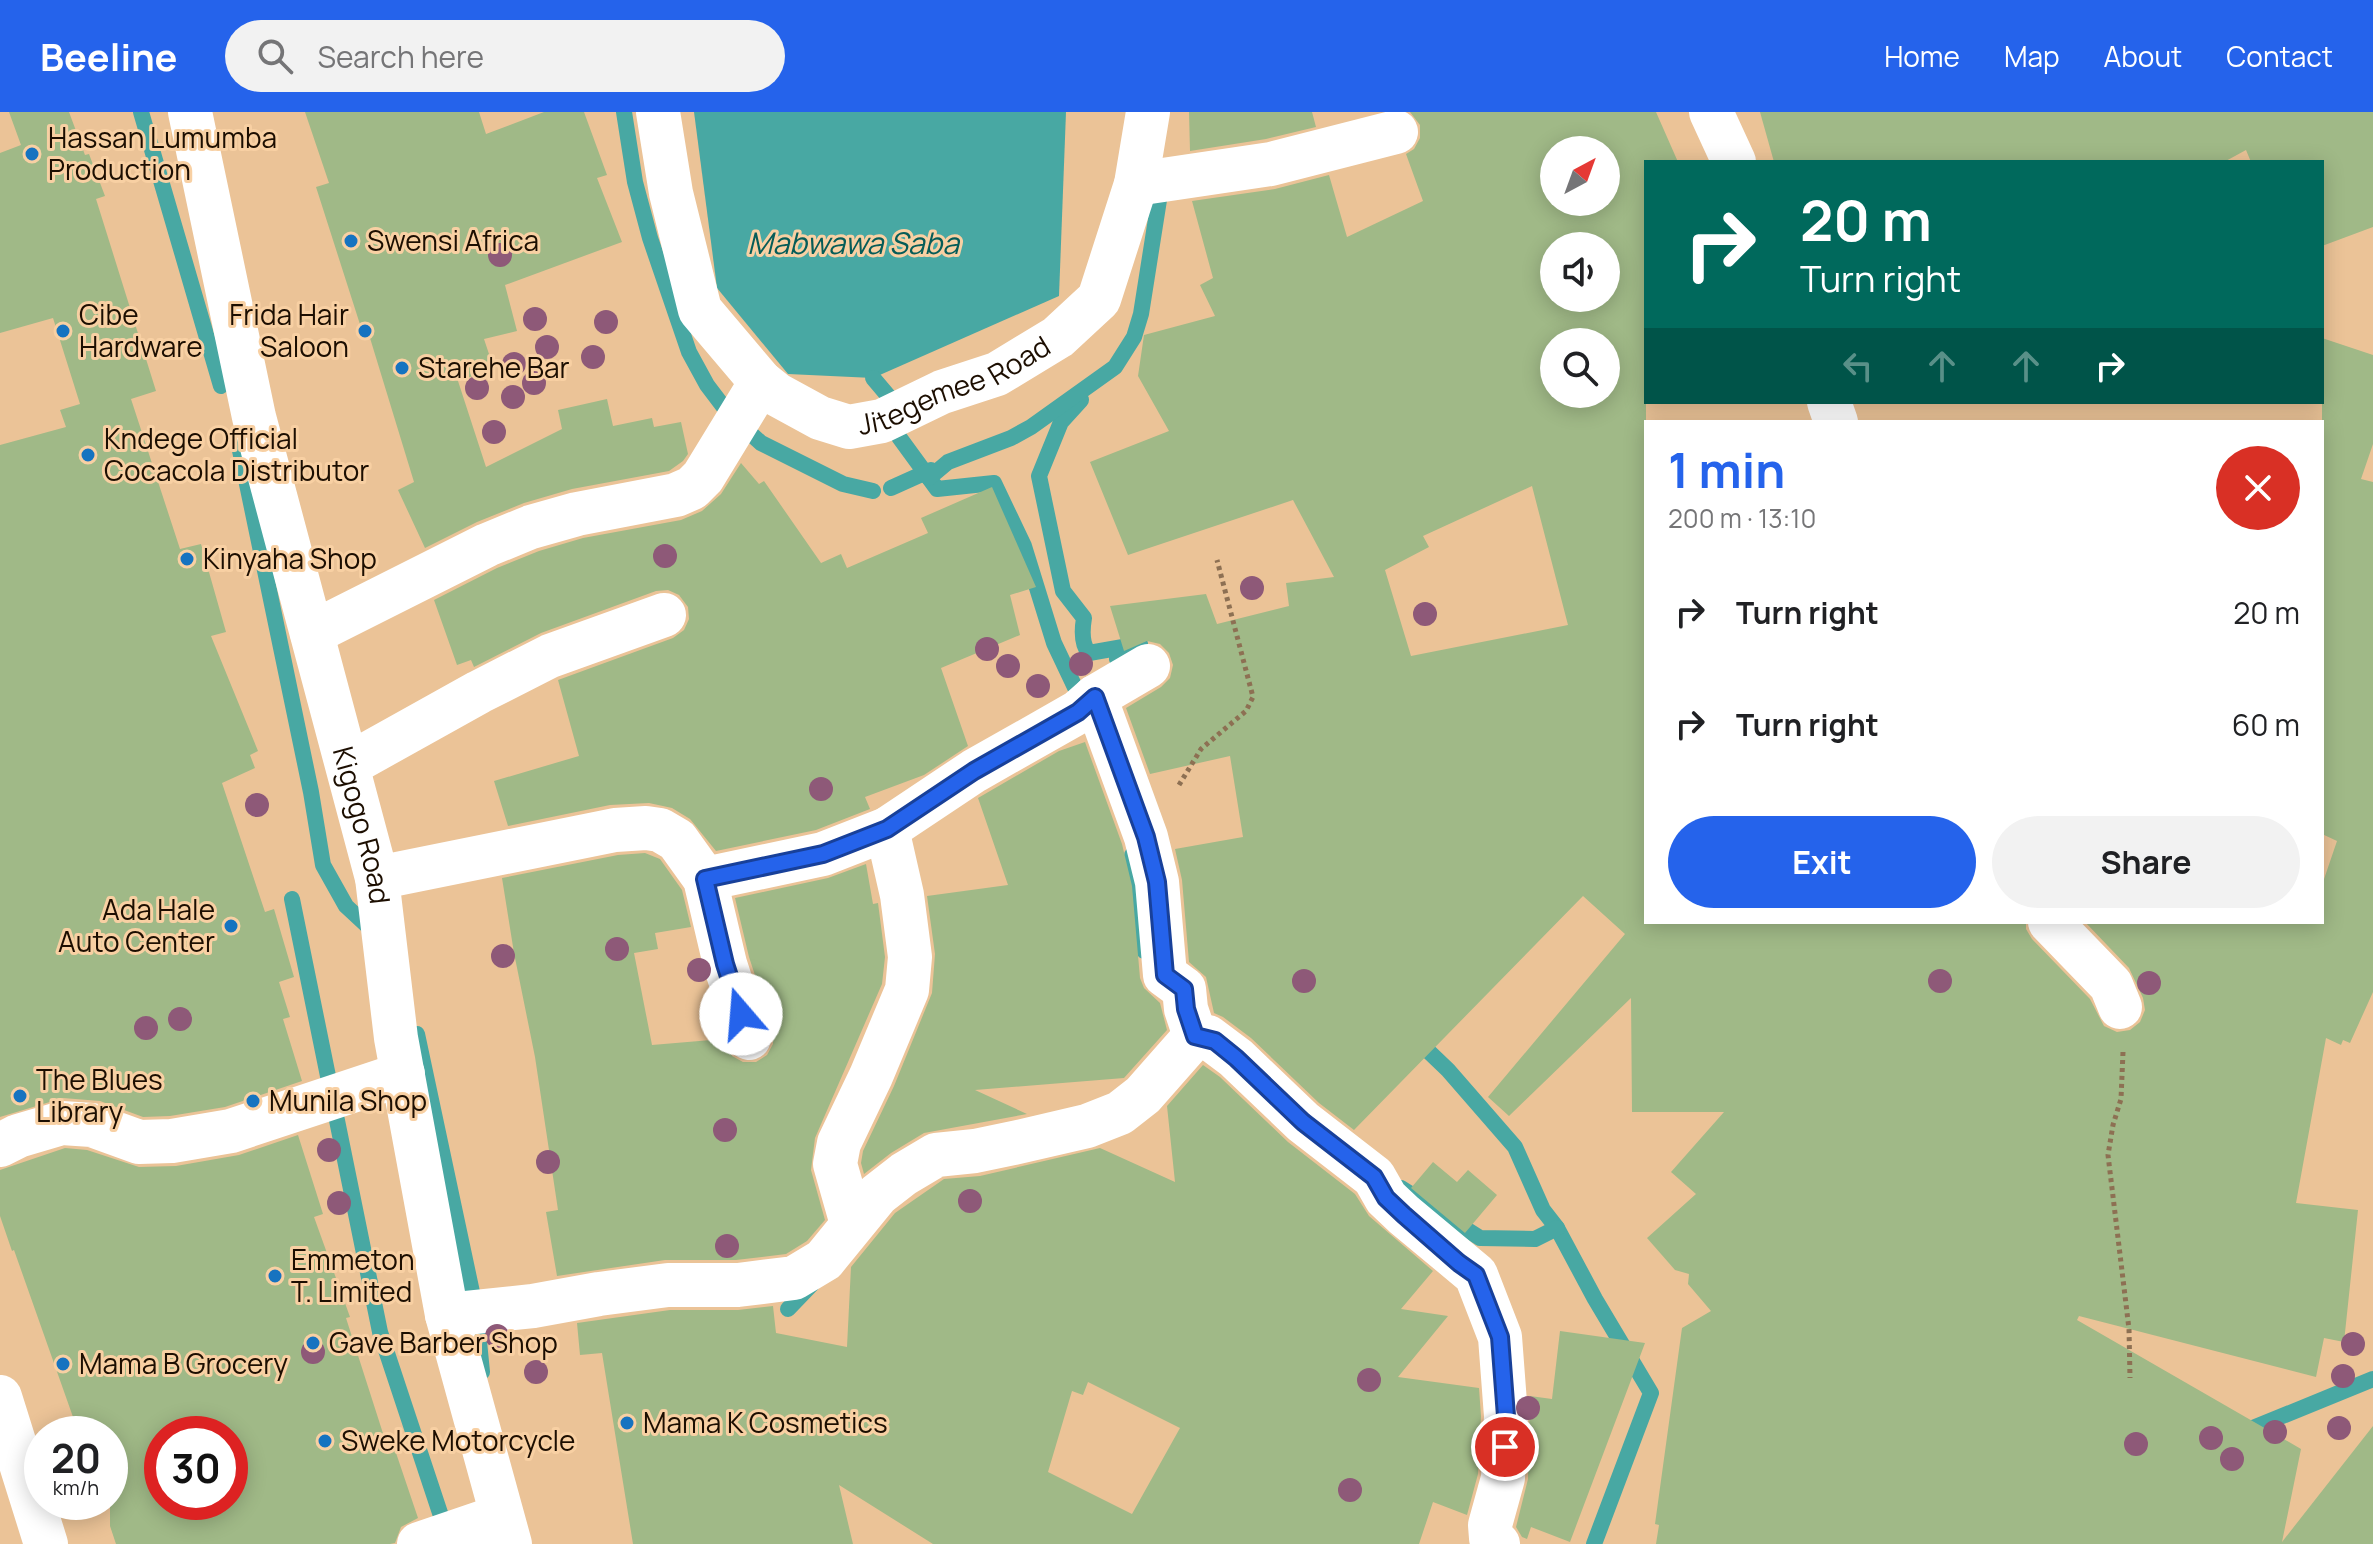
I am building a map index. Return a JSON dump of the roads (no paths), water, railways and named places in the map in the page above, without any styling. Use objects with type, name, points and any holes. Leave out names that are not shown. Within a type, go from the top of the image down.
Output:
[{"type":"street","name":"Kigogo Road","points":[[190,112],[254,417],[377,878],[396,1038],[447,1315],[505,1530]]},
{"type":"street","name":"Jitegemee Road","points":[[658,112],[671,193],[700,310],[761,382],[776,394],[820,418],[849,427],[882,421],[942,392],[997,374],[1058,337],[1099,299],[1136,184],[1148,112]]},
{"type":"street","points":[[1711,112],[1733,160]]},
{"type":"street","points":[[1136,184],[1271,164],[1396,132]]},
{"type":"street","points":[[312,633],[487,545],[531,527],[577,514],[676,495],[692,488],[703,477],[761,382]]},
{"type":"street","points":[[348,765],[550,656],[664,615]]},
{"type":"street","points":[[705,879],[823,854],[887,829],[974,771],[1078,712],[1095,697],[1148,666]]},
{"type":"street","points":[[1095,697],[1146,837],[1157,882],[1165,975],[1184,989],[1186,1009],[1195,1036]]},
{"type":"street","points":[[852,1224],[835,1164],[839,1143],[907,990],[910,957],[902,895],[887,829]]},
{"type":"street","points":[[377,878],[615,830],[660,830],[677,840],[705,879],[725,964],[749,1038]]},
{"type":"street","points":[[2052,924],[2111,985],[2120,1007]]},
{"type":"street","points":[[447,1315],[533,1306],[668,1285],[738,1285],[794,1278],[824,1260],[877,1195],[904,1174],[936,1155],[1018,1142],[1087,1126],[1120,1113],[1154,1084],[1195,1036]]},
{"type":"street","points":[[1195,1036],[1215,1041],[1236,1058],[1303,1122],[1374,1177],[1386,1198],[1476,1275],[1500,1337],[1506,1416],[1505,1447],[1503,1478],[1490,1525],[1491,1538],[1498,1544]]},
{"type":"street","points":[[0,1145],[18,1136],[62,1123],[92,1125],[139,1142],[172,1141],[231,1131],[403,1074]]},
{"type":"street","points":[[0,1397],[46,1544]]},
{"type":"street","points":[[419,1544],[505,1530]]},
{"type":"water","name":"Mabwawa Saba","points":[[694,112],[1066,112],[1059,296],[873,378],[788,374],[717,288]]},
{"type":"waterway","points":[[141,112],[221,386]]},
{"type":"waterway","points":[[624,112],[635,182],[650,238],[689,352],[707,385],[729,414],[761,443],[843,484],[873,491]]},
{"type":"waterway","points":[[891,488],[931,470],[929,478],[948,462],[1011,438],[1115,367],[1134,337],[1141,314],[1159,200]]},
{"type":"waterway","points":[[873,378],[895,404]]},
{"type":"waterway","points":[[1081,400],[1061,422],[1039,476],[1063,591],[1084,618],[1086,649],[1089,653],[1140,644],[1125,655],[1119,655],[1117,659],[1122,661],[1115,671]]},
{"type":"waterway","points":[[237,436],[311,792],[323,865],[346,906],[374,932]]},
{"type":"waterway","points":[[899,437],[937,489],[994,483],[1024,546],[1054,643],[1081,700],[1079,706]]},
{"type":"waterway","points":[[1132,855],[1134,895],[1144,951]]},
{"type":"waterway","points":[[292,899],[380,1332],[447,1534]]},
{"type":"waterway","points":[[417,1034],[476,1311],[482,1372]]},
{"type":"waterway","points":[[1411,1042],[1425,1048],[1448,1070],[1515,1147],[1543,1210],[1557,1228],[1651,1393],[1594,1544]]},
{"type":"waterway","points":[[1401,1188],[1480,1238],[1535,1239],[1557,1228]]},
{"type":"waterway","points":[[788,1309],[812,1284]]},
{"type":"waterway","points":[[2247,1439],[2253,1428],[2373,1379]]},
{"type":"place","name":"Hassan Lumumba Production","points":[[32,154]]},
{"type":"place","name":"Swensi Africa","points":[[351,241]]},
{"type":"place","name":"Cibe Hardware","points":[[63,331]]},
{"type":"place","name":"Frida Hair Saloon","points":[[365,331]]},
{"type":"place","name":"Starehe Bar","points":[[402,368]]},
{"type":"place","name":"Kndege Official Cocacola Distributor","points":[[88,455]]},
{"type":"place","name":"Kinyaha Shop","points":[[187,559]]},
{"type":"place","name":"Ada Hale Auto Center","points":[[231,926]]},
{"type":"place","name":"The Blues Library","points":[[20,1096]]},
{"type":"place","name":"Munila Shop","points":[[253,1101]]},
{"type":"place","name":"Emmeton T. Limited","points":[[275,1276]]},
{"type":"place","name":"Gave Barber Shop","points":[[313,1343]]},
{"type":"place","name":"Mama B Grocery","points":[[63,1364]]},
{"type":"place","name":"Mama K Cosmetics","points":[[627,1423]]},
{"type":"place","name":"Sweke Motorcycle","points":[[325,1441]]}]
